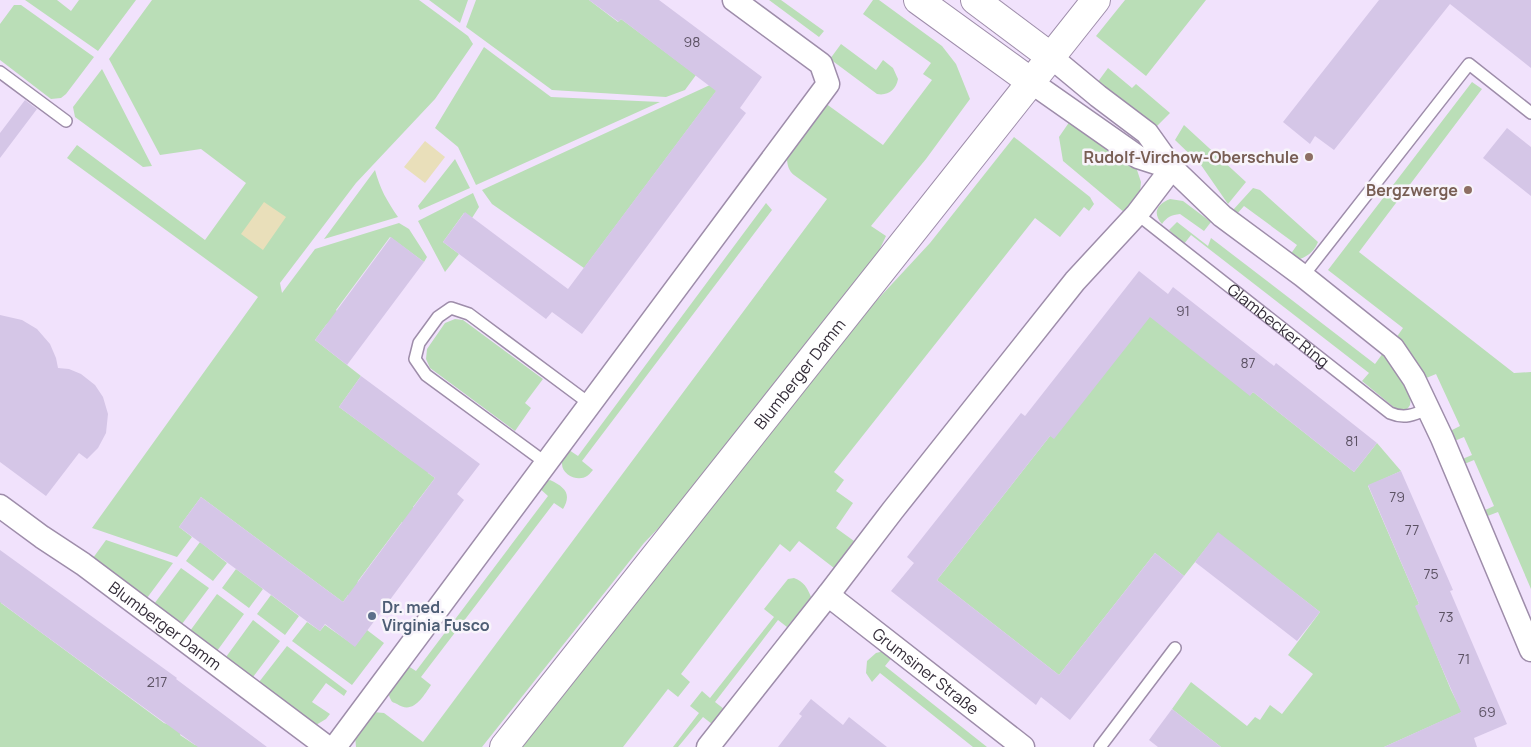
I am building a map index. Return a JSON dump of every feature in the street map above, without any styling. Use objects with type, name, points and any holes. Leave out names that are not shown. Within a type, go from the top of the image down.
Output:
[{"type":"main road","points":[[918,0],[1031,82]]},
{"type":"main road","points":[[975,0],[1051,57]]},
{"type":"main road","name":"Blumberger Damm","points":[[504,747],[1096,0]]},
{"type":"street","points":[[335,747],[828,84],[821,64],[734,0]]},
{"type":"street","points":[[1051,57],[1147,134],[1172,168],[1222,216],[1303,276],[1393,348],[1414,379],[1442,438],[1531,650]]},
{"type":"street","points":[[1031,82],[1138,157],[1172,168]]},
{"type":"street","points":[[708,747],[893,510],[1081,275],[1137,214],[1172,168]]},
{"type":"street","name":"Blumberger Damm","points":[[0,506],[83,564],[327,747]]},
{"type":"street","name":"Grumsiner Straße","points":[[828,595],[1024,747]]},
{"type":"lane","points":[[1303,276],[1469,64],[1531,112]]},
{"type":"lane","points":[[0,72],[66,121]]},
{"type":"lane","name":"Glambecker Ring","points":[[1137,214],[1390,413],[1397,416],[1408,416],[1427,409]]},
{"type":"lane","points":[[546,463],[426,374],[415,359],[419,344],[438,316],[451,308],[469,314],[590,404]]},
{"type":"lane","points":[[1100,747],[1175,648]]},
{"type":"green space","points":[[25,0],[57,0],[71,11],[79,0],[136,0],[98,51]]},
{"type":"green space","points":[[152,0],[419,0],[468,36],[473,44],[435,99],[356,183],[280,283],[282,293],[315,249],[399,223],[409,229],[427,257],[424,262],[390,237],[336,310],[339,313],[326,325],[315,340],[361,376],[339,407],[414,462],[432,467],[428,473],[435,478],[413,507],[416,510],[405,524],[402,522],[358,581],[353,599],[348,595],[343,602],[201,497],[179,527],[192,537],[177,557],[92,528],[258,297],[67,158],[77,145],[205,240],[246,183],[201,149],[160,155],[109,59]]},
{"type":"green space","points":[[429,0],[468,0],[460,23]]},
{"type":"green space","points":[[476,0],[589,0],[618,22],[621,19],[696,75],[685,90],[666,97],[552,90],[466,27]]},
{"type":"green space","points":[[769,0],[781,0],[824,31],[819,37]]},
{"type":"green space","points":[[873,0],[879,0],[942,46],[956,64],[970,99],[926,159],[871,226],[886,236],[877,255],[707,478],[644,543],[482,747],[356,747],[355,736],[373,712],[384,713],[423,742],[827,199],[792,173],[787,163],[787,158],[825,103],[883,145],[932,80],[923,74],[931,63],[863,14]]},
{"type":"green space","points":[[1125,0],[1206,0],[1146,76],[1096,36]]},
{"type":"green space","points":[[14,5],[21,5],[94,57],[61,98],[51,99],[0,60],[0,24]]},
{"type":"green space","points":[[841,44],[876,70],[883,60],[893,68],[898,79],[893,89],[885,94],[877,94],[830,59]]},
{"type":"green space","points":[[484,47],[551,97],[660,102],[476,185],[458,147],[435,128]]},
{"type":"green space","points":[[1108,68],[1132,88],[1136,84],[1170,113],[1156,127],[1097,83]]},
{"type":"green space","points":[[102,69],[152,166],[143,167],[75,117],[73,107]]},
{"type":"green space","points":[[1472,82],[1482,89],[1359,252],[1514,373],[1531,372],[1531,589],[1498,512],[1485,517],[1483,511],[1494,506],[1474,460],[1462,465],[1460,460],[1472,455],[1464,437],[1452,442],[1448,432],[1460,426],[1436,374],[1424,379],[1396,338],[1403,328],[1328,270]]},
{"type":"green space","points":[[710,85],[717,90],[584,268],[492,204],[482,190]]},
{"type":"green space","points":[[1070,121],[1136,167],[1141,182],[1140,192],[1125,213],[1063,161],[1059,137]]},
{"type":"green space","points":[[1184,125],[1246,182],[1228,204],[1201,165],[1175,140]]},
{"type":"green space","points":[[1014,137],[1090,197],[1094,204],[1089,211],[1084,207],[1060,237],[1035,218],[834,472],[844,480],[836,491],[853,503],[836,528],[854,541],[834,568],[799,541],[790,552],[780,544],[681,674],[690,682],[678,697],[668,689],[623,747],[520,747],[866,312],[930,243]]},
{"type":"green space","points":[[455,159],[470,188],[420,210],[418,206]]},
{"type":"green space","points":[[375,170],[384,195],[398,217],[324,239]]},
{"type":"green space","points":[[1253,188],[1260,190],[1318,242],[1310,254],[1297,260],[1290,255],[1297,245],[1244,206],[1236,215],[1233,210]]},
{"type":"green space","points":[[473,193],[479,207],[472,218],[464,213],[443,242],[459,254],[445,272],[418,221]]},
{"type":"green space","points":[[1170,199],[1183,201],[1211,222],[1204,231],[1180,214],[1170,217],[1162,224],[1157,216],[1157,209],[1162,203]]},
{"type":"green space","points":[[766,203],[772,210],[582,461],[593,470],[583,478],[575,478],[568,474],[563,468],[562,462],[566,448],[578,456]]},
{"type":"green space","points":[[1177,222],[1208,246],[1211,238],[1375,364],[1383,353],[1395,365],[1411,397],[1408,408],[1405,410],[1396,409],[1362,381],[1369,373],[1191,235],[1184,244],[1169,230]]},
{"type":"green space","points":[[1150,316],[1250,395],[1253,392],[1354,472],[1377,443],[1401,471],[1368,486],[1419,604],[1416,606],[1462,712],[1384,747],[1221,747],[1172,709],[1191,682],[1247,726],[1255,717],[1260,720],[1270,705],[1282,714],[1313,674],[1288,655],[1320,612],[1218,533],[1184,576],[1155,553],[1059,675],[937,580],[1050,436]]},
{"type":"green space","points":[[455,319],[463,320],[543,379],[525,403],[531,408],[515,431],[430,368],[426,359],[427,349],[445,323]]},
{"type":"green space","points":[[550,480],[560,485],[566,492],[567,499],[563,509],[554,503],[421,677],[431,685],[421,699],[413,706],[408,707],[403,707],[393,702],[388,692],[405,664],[416,671],[548,496],[538,487]]},
{"type":"green space","points":[[106,540],[173,563],[147,598],[93,558]]},
{"type":"green space","points":[[200,542],[227,563],[213,581],[186,561]]},
{"type":"green space","points":[[181,568],[209,588],[182,624],[154,604]]},
{"type":"green space","points":[[236,569],[263,589],[249,608],[222,588]]},
{"type":"green space","points":[[794,578],[805,585],[811,597],[787,627],[778,620],[715,702],[724,709],[712,724],[703,717],[678,747],[673,747],[699,713],[690,706],[702,691],[710,698],[774,617],[764,609],[788,579]]},
{"type":"green space","points":[[217,594],[244,614],[217,651],[190,631]]},
{"type":"green space","points":[[271,595],[299,616],[285,635],[257,614]]},
{"type":"green space","points":[[0,596],[1,603],[164,723],[183,730],[180,735],[195,745],[217,747],[0,747]]},
{"type":"green space","points":[[253,620],[280,641],[253,677],[226,657]]},
{"type":"green space","points":[[307,622],[320,631],[325,625],[355,646],[367,630],[384,643],[352,685],[292,641]]},
{"type":"green space","points":[[287,646],[347,691],[344,696],[326,683],[312,702],[330,714],[316,725],[259,682]]},
{"type":"green space","points":[[884,651],[894,655],[885,666],[987,747],[973,747],[880,673],[872,682],[866,673],[867,661],[876,653]]},
{"type":"sand","points":[[425,141],[445,157],[425,183],[404,167]]},
{"type":"sand","points":[[264,202],[286,217],[263,250],[241,234]]},
{"type":"building","points":[[589,0],[659,0],[762,77],[740,108],[746,113],[582,334],[552,312],[546,319],[443,242],[465,212],[568,289],[716,91],[621,19],[619,22]]},
{"type":"building","points":[[1379,0],[1531,0],[1531,68],[1450,4],[1334,150],[1315,136],[1310,144],[1283,122]]},
{"type":"building","points":[[25,100],[37,109],[0,158],[0,133]]},
{"type":"building","points":[[1507,128],[1531,147],[1531,196],[1483,158]]},
{"type":"building","points":[[391,237],[424,262],[347,365],[315,340]]},
{"type":"building","points":[[1139,271],[1168,294],[1173,287],[1274,366],[1276,363],[1377,443],[1354,472],[1253,392],[1250,396],[1150,317],[1054,439],[1050,436],[937,580],[1059,675],[1155,553],[1184,576],[1070,720],[1041,697],[1036,705],[891,591],[914,563],[907,557],[1021,413],[1025,416]]},
{"type":"building","points":[[0,315],[22,320],[37,329],[50,344],[58,368],[69,369],[81,374],[95,385],[103,397],[108,414],[106,433],[98,448],[87,459],[79,453],[46,496],[0,462]]},
{"type":"building","points":[[361,376],[480,464],[457,494],[464,500],[355,647],[325,624],[320,631],[179,527],[201,497],[343,602],[435,478],[339,407]]},
{"type":"building","points":[[1401,471],[1453,590],[1450,591],[1507,724],[1474,738],[1477,747],[1384,747],[1461,712],[1415,606],[1419,604],[1368,485]]},
{"type":"building","points":[[1218,532],[1320,612],[1297,641],[1195,562]]},
{"type":"building","points":[[0,550],[177,678],[267,747],[198,747],[35,628],[0,602]]},
{"type":"building","points":[[811,699],[843,725],[849,717],[887,747],[778,747],[802,716],[799,714]]},
{"type":"building","points":[[1172,709],[1221,747],[1158,747],[1149,740]]},
{"type":"place","name":"Rudolf-Virchow-Oberschule","points":[[1309,157]]},
{"type":"place","name":"Bergzwerge","points":[[1468,190]]},
{"type":"place","name":"Dr. med. Virginia Fusco","points":[[372,616]]}]
